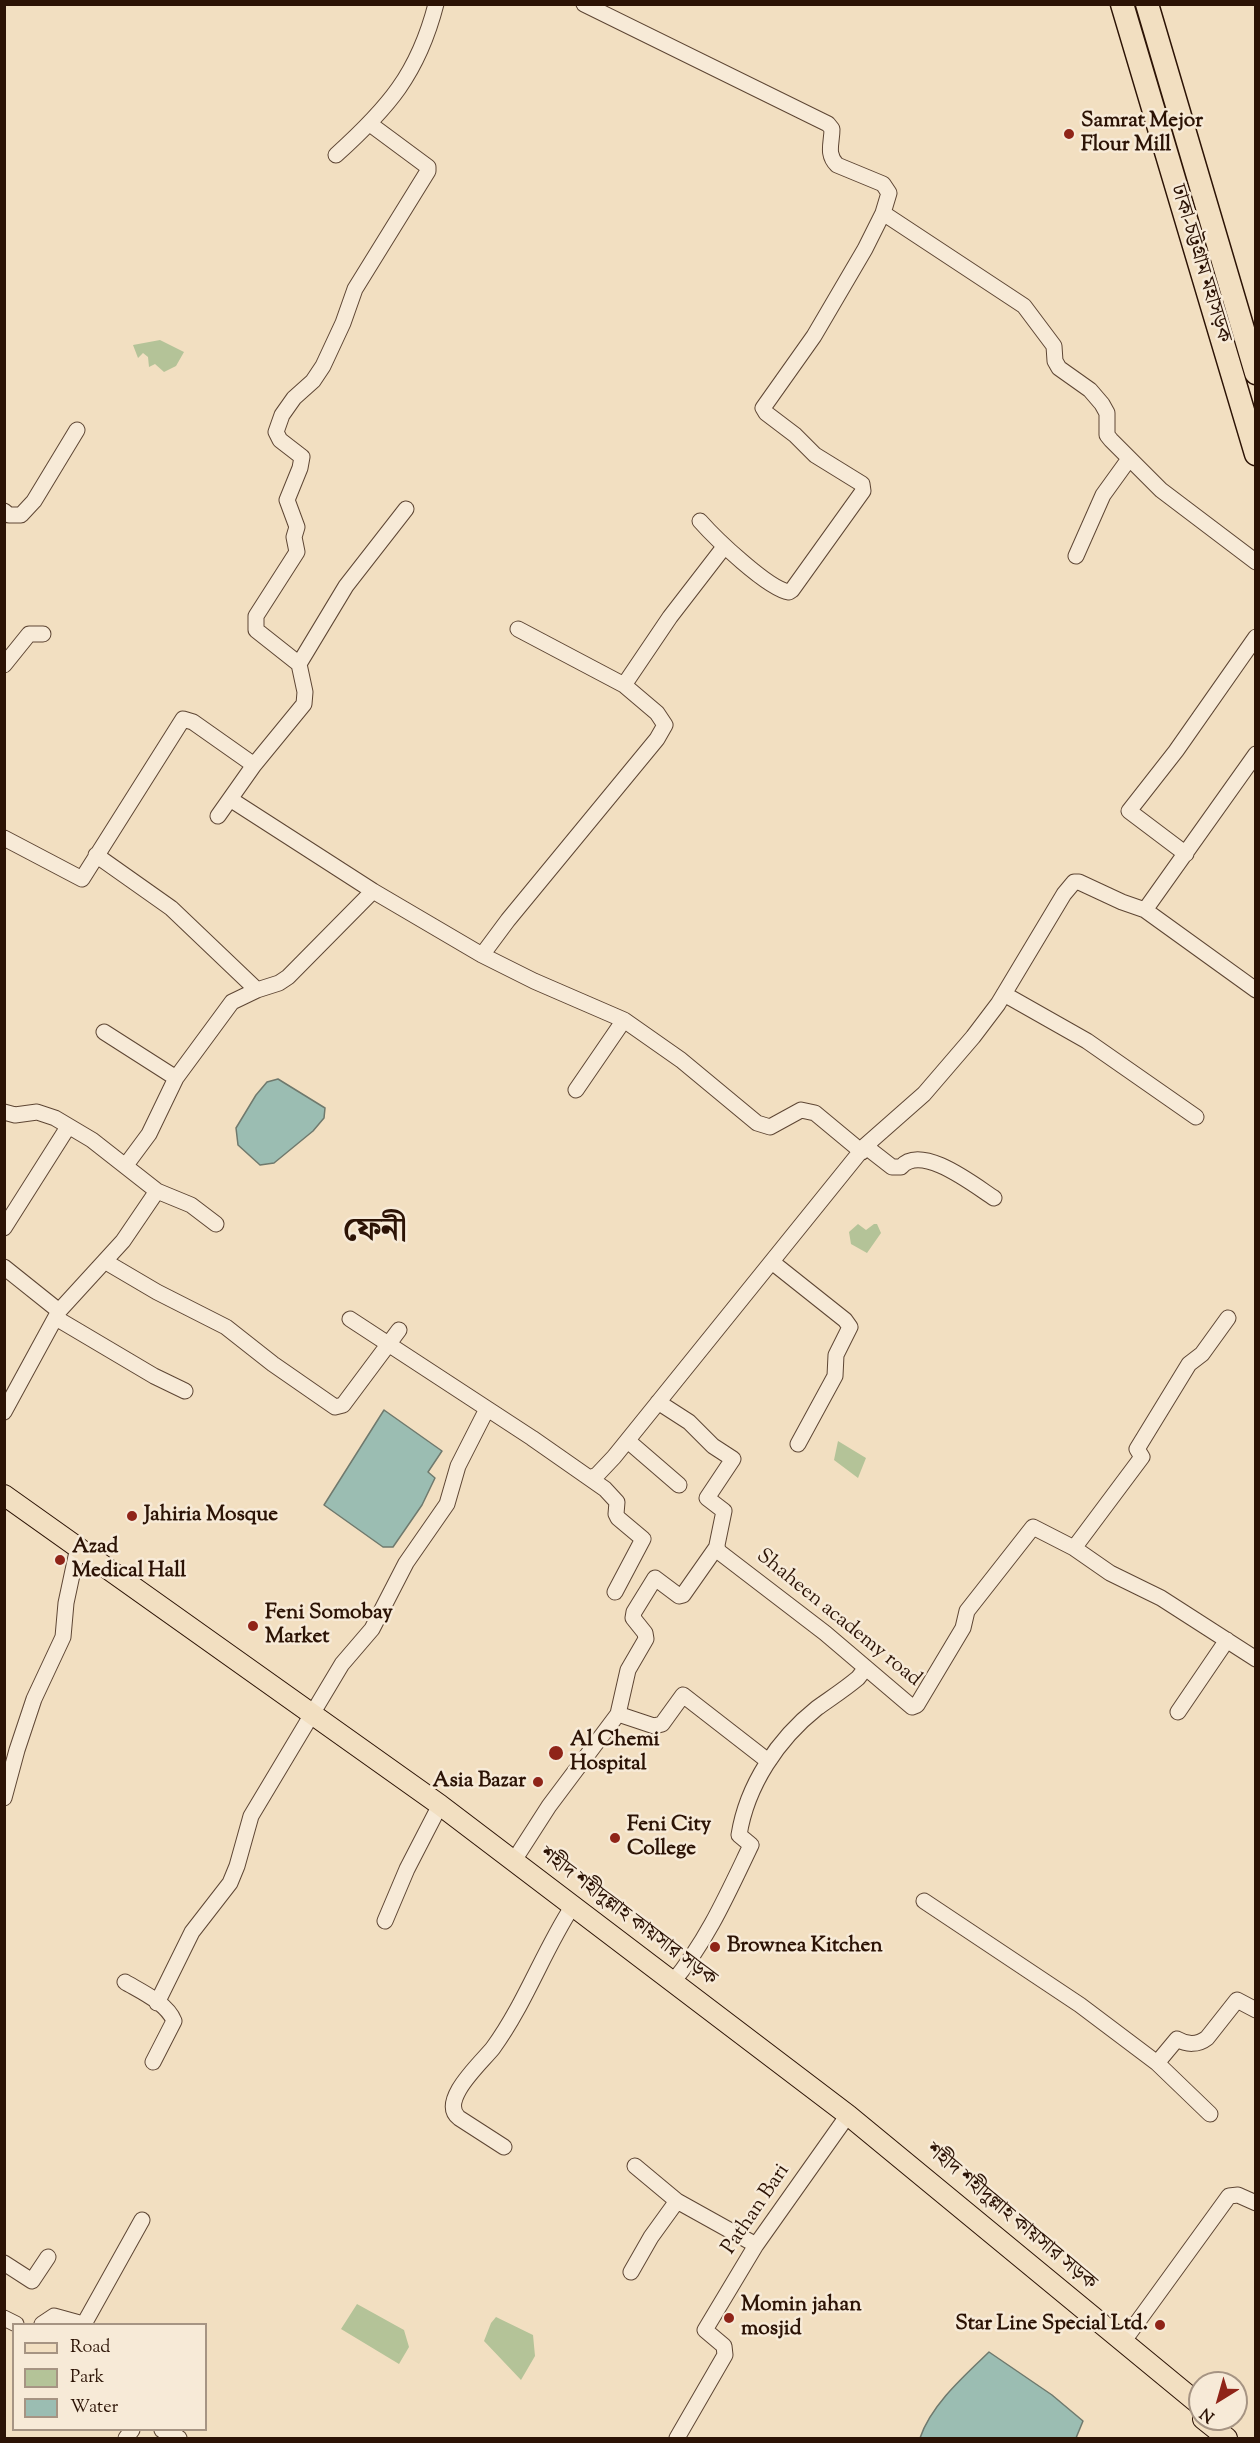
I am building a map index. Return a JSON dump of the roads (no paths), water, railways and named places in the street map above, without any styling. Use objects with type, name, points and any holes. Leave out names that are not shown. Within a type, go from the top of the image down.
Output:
[{"type":"highway","name":"ঢাকা-চট্টগ্রাম মহাসড়ক","points":[[1122,4],[1256,454]]},
{"type":"highway","name":"ঢাকা-চট্টগ্রাম মহাসড়ক","points":[[1147,4],[1256,373]]},
{"type":"main road","name":"শহীদ শহীদুল্লাহ কায়সার সড়ক","points":[[4,1495],[76,1553]]},
{"type":"main road","name":"শহীদ শহীদুল্লাহ কায়সার সড়ক","points":[[4,1506],[76,1553],[513,1862],[569,1912],[672,1983],[846,2119],[1188,2395]]},
{"type":"main road","name":"শহীদ শহীদুল্লাহ কায়সার সড়ক","points":[[437,1810],[569,1912],[846,2119],[1188,2407]]},
{"type":"street","points":[[336,155],[370,124],[398,92],[429,32],[436,4]]},
{"type":"street","points":[[584,4],[828,124],[832,129],[831,159],[837,165],[883,184],[889,193],[883,213],[865,249],[814,336],[763,408],[815,455],[862,484],[863,491],[789,592],[776,586],[724,547],[700,521]]},
{"type":"street","points":[[218,816],[254,765],[304,704],[305,692],[299,664],[256,630],[256,616],[297,552],[294,537],[297,527],[287,500],[302,457],[280,440],[276,432],[282,415],[294,398],[313,381],[323,366],[343,323],[355,289],[428,171],[428,167],[370,124]]},
{"type":"street","points":[[883,213],[1024,306],[1054,346],[1055,361],[1059,368],[1090,390],[1102,404],[1107,413],[1107,435],[1161,490],[1256,562]]},
{"type":"street","points":[[4,511],[9,515],[21,515],[34,501],[77,430]]},
{"type":"street","points":[[1076,556],[1103,495],[1129,459]]},
{"type":"street","points":[[299,664],[346,586],[406,510]]},
{"type":"street","points":[[624,685],[670,617],[724,547]]},
{"type":"street","points":[[482,955],[664,730],[662,719],[657,713],[624,685],[518,629]]},
{"type":"street","points":[[4,665],[29,634],[43,634]]},
{"type":"street","points":[[1185,854],[1129,810],[1176,751],[1256,637]]},
{"type":"street","points":[[4,838],[82,879],[183,719],[193,722],[254,765]]},
{"type":"street","points":[[1145,910],[1256,754]]},
{"type":"street","points":[[230,799],[373,891],[482,955],[534,981],[624,1020],[681,1060],[757,1123],[770,1127],[801,1110],[815,1113],[863,1149],[892,1167],[901,1167],[909,1160],[920,1159],[941,1166],[994,1198]]},
{"type":"street","points":[[96,855],[171,908],[257,990]]},
{"type":"street","points":[[590,1478],[597,1475],[628,1441],[863,1149],[924,1094],[973,1037],[1004,994],[1064,894],[1074,882],[1079,882],[1145,910],[1256,990]]},
{"type":"street","points":[[126,1165],[148,1134],[176,1078],[232,1002],[279,983],[288,976],[373,891]]},
{"type":"street","points":[[1004,994],[1087,1041],[1196,1117]]},
{"type":"street","points":[[576,1090],[624,1020]]},
{"type":"street","points":[[104,1032],[176,1078]]},
{"type":"street","points":[[4,1112],[15,1115],[37,1112],[55,1118],[92,1140],[157,1191],[191,1205],[216,1224]]},
{"type":"street","points":[[4,1228],[68,1127]]},
{"type":"street","points":[[4,1412],[58,1315],[123,1241],[157,1191]]},
{"type":"street","points":[[106,1262],[157,1292],[226,1327],[273,1364],[335,1407],[343,1406],[399,1330]]},
{"type":"street","points":[[772,1262],[845,1320],[850,1327],[836,1355],[835,1376],[798,1444]]},
{"type":"street","points":[[4,1267],[58,1315],[154,1376],[185,1391]]},
{"type":"street","points":[[1074,1548],[1142,1457],[1137,1449],[1189,1364],[1202,1354],[1228,1318]]},
{"type":"street","points":[[350,1319],[590,1478],[617,1502],[618,1518],[643,1539],[615,1592]]},
{"type":"street","points":[[513,1862],[549,1806],[618,1713],[628,1670],[646,1639],[645,1633],[633,1618],[634,1612],[655,1578],[679,1596],[683,1595],[716,1548],[724,1511],[707,1498],[733,1459],[713,1446],[689,1422],[658,1402]]},
{"type":"street","points":[[157,2002],[192,1932],[230,1883],[251,1816],[342,1664],[369,1634],[406,1563],[447,1504],[458,1466],[488,1409]]},
{"type":"street","points":[[628,1441],[680,1485]]},
{"type":"street","name":"Shaheen academy road","points":[[716,1548],[825,1633],[912,1707],[917,1705],[963,1628],[967,1611],[1033,1527],[1074,1548],[1110,1573],[1161,1598],[1256,1659]]},
{"type":"street","points":[[4,1798],[16,1749],[34,1699],[63,1637],[64,1616],[76,1553]]},
{"type":"street","points":[[1178,1712],[1227,1641]]},
{"type":"street","points":[[672,1983],[692,1959],[706,1937],[752,1845],[739,1835],[741,1821],[758,1778],[768,1761],[798,1725],[858,1678],[865,1669]]},
{"type":"street","points":[[618,1713],[654,1726],[662,1724],[683,1695],[768,1761]]},
{"type":"street","points":[[385,1921],[407,1869],[437,1810]]},
{"type":"street","points":[[924,1901],[1061,1991],[1157,2063],[1210,2114]]},
{"type":"street","points":[[504,2147],[459,2118],[453,2113],[452,2108],[465,2078],[478,2067],[501,2036],[534,1978],[544,1953],[569,1912]]},
{"type":"street","points":[[125,1982],[157,2002],[174,2020],[153,2062]]},
{"type":"street","points":[[1157,2063],[1177,2039],[1188,2044],[1207,2038],[1237,2000],[1256,2010]]},
{"type":"street","name":"Pathan Bari","points":[[677,2439],[725,2355],[724,2346],[705,2330],[756,2245],[846,2119]]},
{"type":"street","points":[[634,2166],[677,2201],[756,2245]]},
{"type":"street","points":[[1123,2342],[1229,2196],[1238,2195],[1256,2203]]},
{"type":"street","points":[[631,2272],[651,2237],[677,2201]]},
{"type":"street","points":[[85,2323],[142,2220]]},
{"type":"street","points":[[4,2263],[32,2281],[48,2257]]},
{"type":"street","points":[[45,2323],[54,2316],[77,2323]]},
{"type":"street","points":[[164,2431],[179,2439]]},
{"type":"water","points":[[278,1079],[325,1108],[324,1118],[313,1131],[274,1163],[260,1165],[238,1145],[236,1128],[256,1095],[267,1082]]},
{"type":"water","points":[[384,1410],[442,1451],[428,1472],[435,1478],[422,1505],[393,1547],[383,1547],[324,1505]]},
{"type":"water","points":[[989,2352],[1052,2395],[1083,2421],[1076,2438],[920,2438],[940,2403]]},
{"type":"place","name":"Samrat Mejor Flour Mill","points":[[1069,134]]},
{"type":"place","name":"Jahiria Mosque","points":[[132,1516]]},
{"type":"place","name":"Azad Medical Hall","points":[[60,1560]]},
{"type":"place","name":"Feni Somobay Market","points":[[253,1626]]},
{"type":"place","name":"Al Chemi Hospital","points":[[556,1753]]},
{"type":"place","name":"Asia Bazar","points":[[538,1782]]},
{"type":"place","name":"Feni City College","points":[[615,1838]]},
{"type":"place","name":"Brownea Kitchen","points":[[715,1947]]},
{"type":"place","name":"Momin jahan mosjid","points":[[729,2318]]},
{"type":"place","name":"Star Line Special Ltd.","points":[[1160,2325]]},
{"type":"district","name":"ফেনী","points":[[375,1234]]}]
